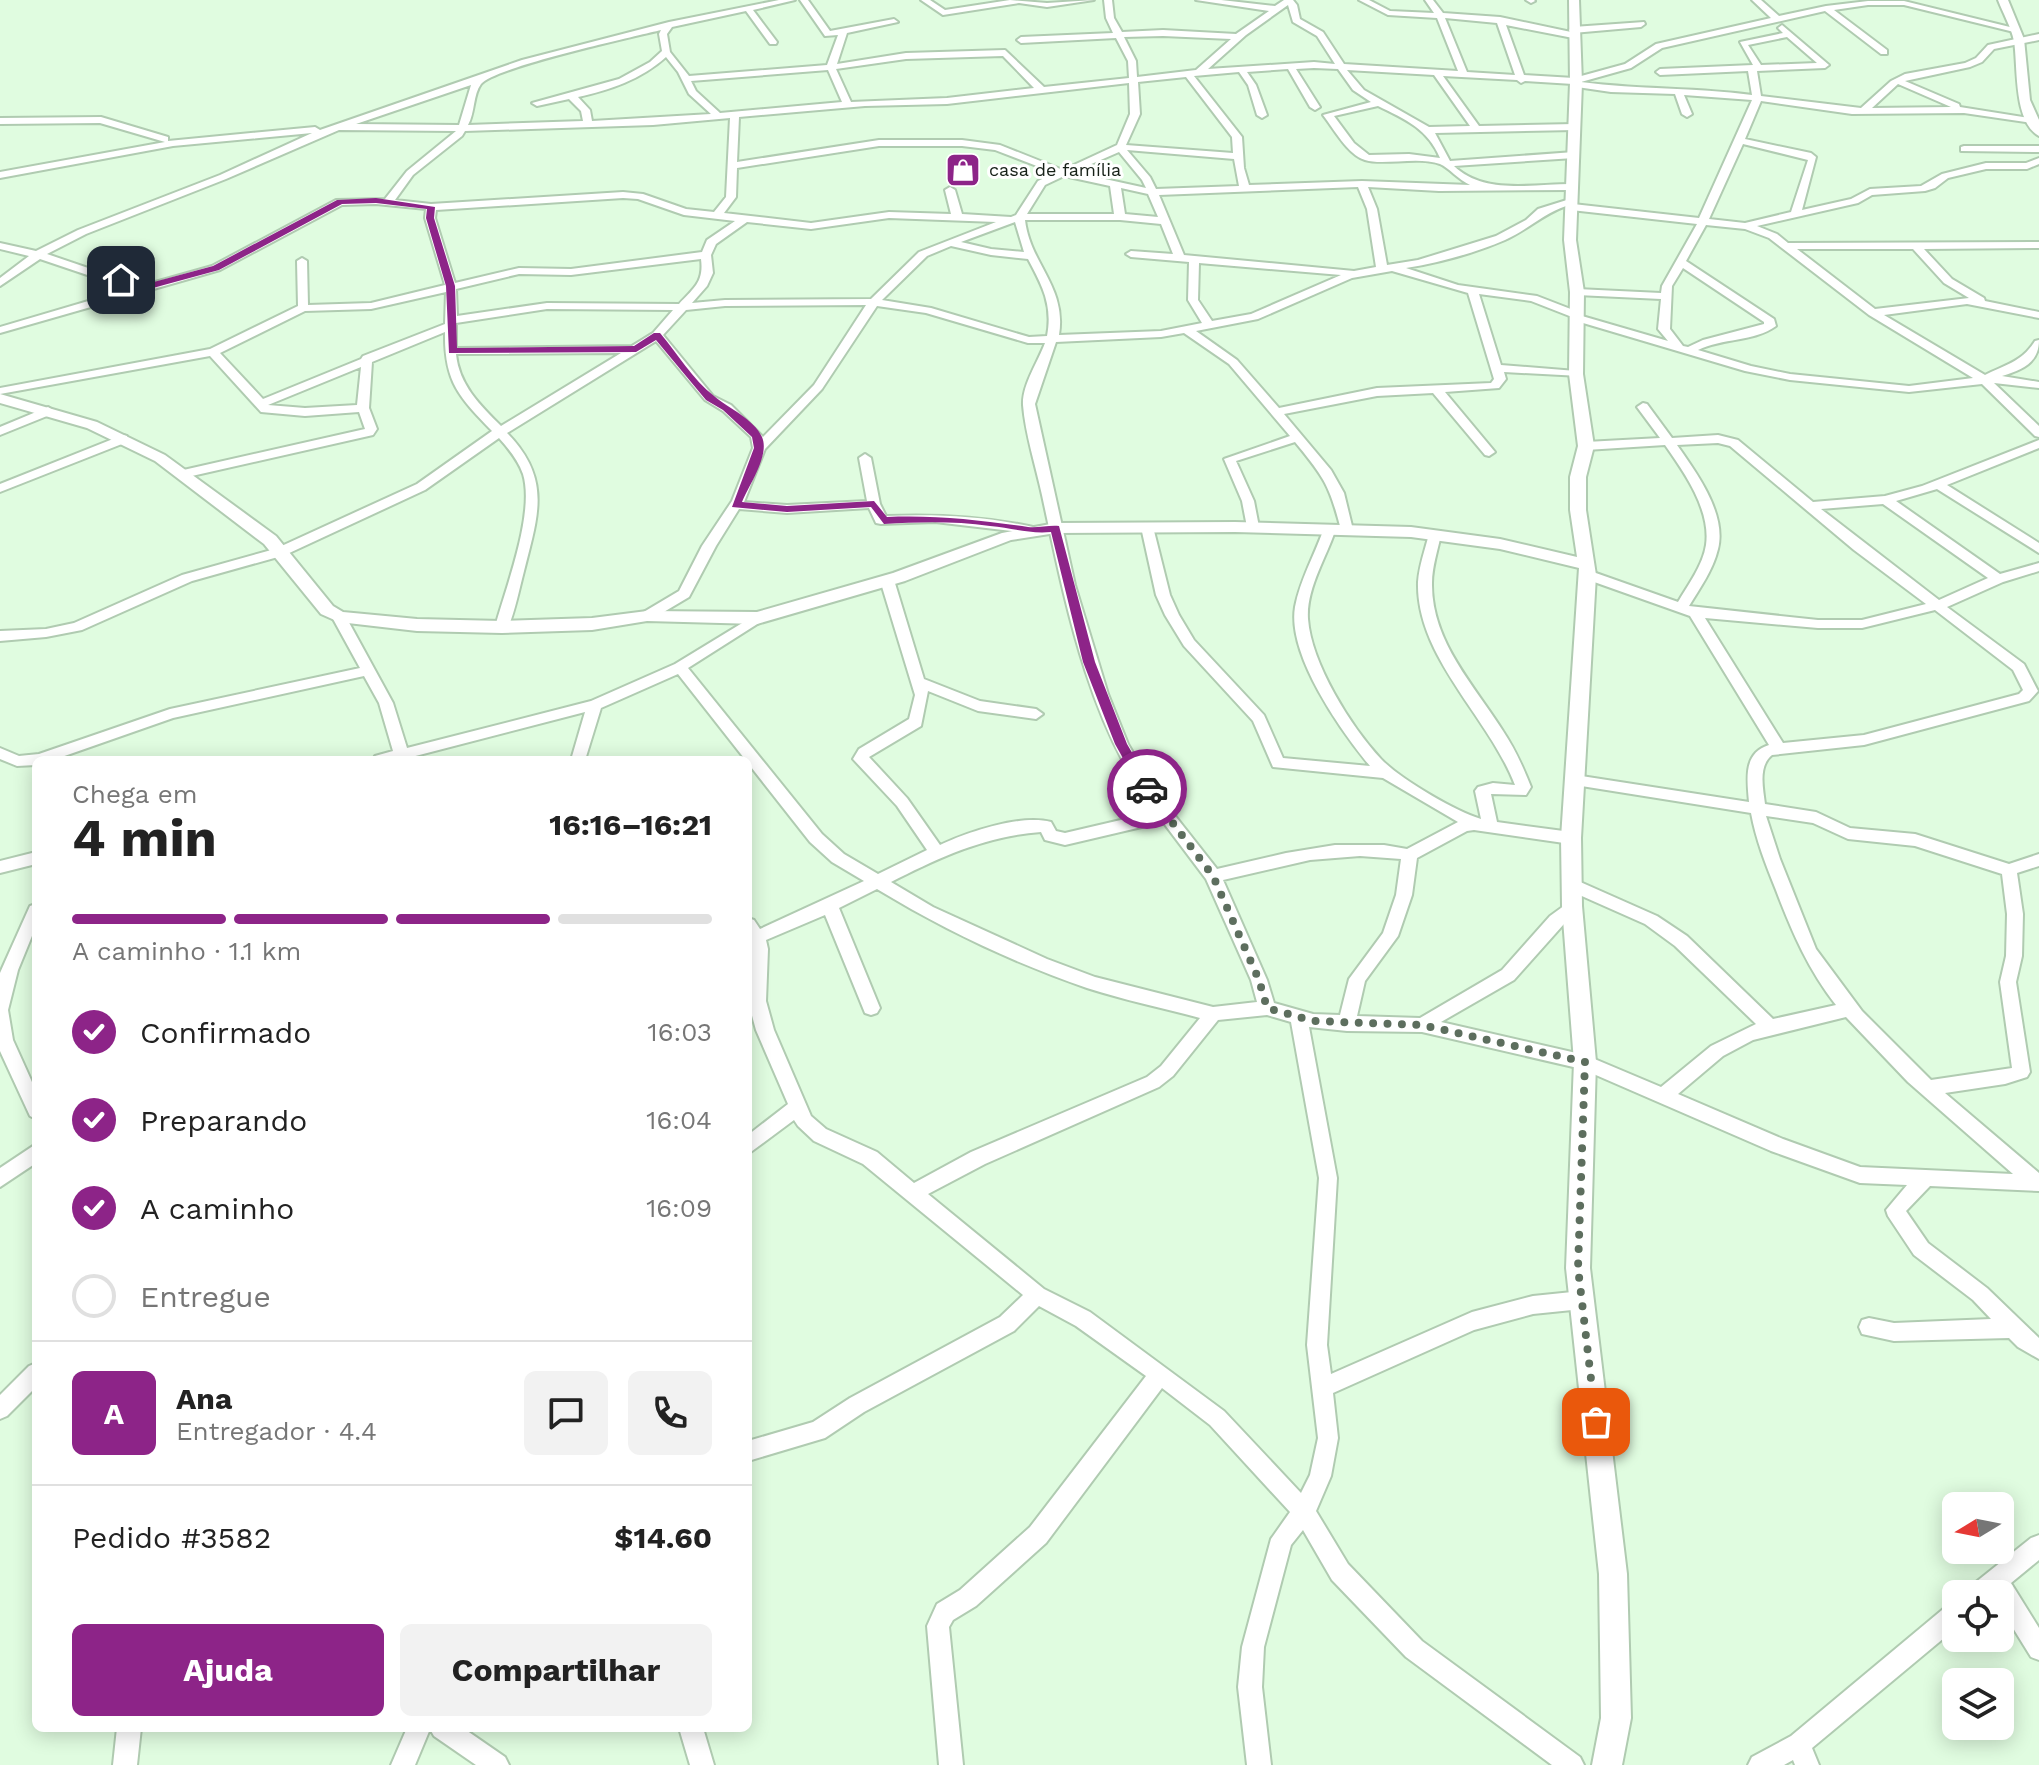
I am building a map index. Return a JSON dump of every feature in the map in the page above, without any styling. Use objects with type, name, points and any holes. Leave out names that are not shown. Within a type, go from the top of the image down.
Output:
[{"type":"street","points":[[0,283],[39,254],[82,232],[332,128],[412,103],[482,76],[646,31],[666,30],[745,4],[791,0]]},
{"type":"street","points":[[804,0],[827,33],[843,33],[894,22]]},
{"type":"street","points":[[925,0],[940,13],[1018,1],[1047,5],[1090,0]]},
{"type":"street","points":[[1108,0],[1110,18],[1122,36],[1132,61],[1135,114],[1120,147]]},
{"type":"street","points":[[1200,0],[1275,9]]},
{"type":"street","points":[[1199,72],[1238,37],[1288,0],[1293,5],[1296,20],[1324,36],[1356,89],[1428,130],[1444,163],[1459,177],[1484,188]]},
{"type":"street","points":[[1363,0],[1388,13],[1439,13],[1573,32],[1641,24]]},
{"type":"street","points":[[1429,0],[1439,13],[1464,75]]},
{"type":"street","points":[[1574,0],[1575,127],[1571,265],[1577,292],[1576,374],[1586,446],[1578,477],[1580,538],[1586,570],[1571,838],[1572,906],[1585,1062],[1578,1268],[1613,1574],[1616,1718],[1607,1765]]},
{"type":"street","points":[[1660,72],[1825,65],[1756,0]]},
{"type":"street","points":[[1575,82],[1628,66],[1652,47],[1826,8],[1928,0]]},
{"type":"street","points":[[2003,0],[2017,34],[2024,100],[2037,123]]},
{"type":"street","points":[[1903,3],[2017,34],[2039,37]]},
{"type":"street","points":[[745,4],[773,42]]},
{"type":"street","points":[[1826,8],[1884,52]]},
{"type":"street","points":[[1500,20],[1521,80]]},
{"type":"street","points":[[666,30],[666,52],[699,101],[717,115]]},
{"type":"street","points":[[843,33],[831,67],[848,105]]},
{"type":"street","points":[[1021,40],[1163,33],[1238,37]]},
{"type":"street","points":[[1683,350],[1664,329],[1665,296],[1757,99],[1756,69],[1743,44],[1790,34]]},
{"type":"street","points":[[1863,111],[1898,81],[1916,73],[1967,65],[1979,60],[1991,47],[2017,34]]},
{"type":"street","points":[[537,103],[622,82],[656,62],[666,52]]},
{"type":"street","points":[[687,79],[831,67],[906,56],[1005,53],[1043,92]]},
{"type":"street","points":[[656,62],[675,62]]},
{"type":"street","points":[[0,175],[125,150],[194,140],[332,128],[588,125],[848,105],[947,101],[1199,72],[1340,64],[1575,82],[1611,89],[1678,90],[1863,111],[1964,110],[2037,123]]},
{"type":"street","points":[[1290,66],[1315,107]]},
{"type":"street","points":[[1241,69],[1252,85],[1262,115]]},
{"type":"street","points":[[1436,72],[1475,127]]},
{"type":"street","points":[[1188,74],[1237,137],[1244,187]]},
{"type":"street","points":[[388,202],[410,173],[451,142],[462,128],[467,119],[471,93],[482,76]]},
{"type":"street","points":[[1898,81],[1964,110]]},
{"type":"street","points":[[1678,90],[1687,114]]},
{"type":"street","points":[[571,96],[585,110],[588,125]]},
{"type":"street","points":[[1382,102],[1328,115],[1351,145],[1367,158],[1417,158],[1444,163],[1574,155]]},
{"type":"street","points":[[717,215],[731,197],[735,114]]},
{"type":"street","points":[[0,121],[101,120],[149,137],[194,140]]},
{"type":"street","points":[[1428,130],[1575,127]]},
{"type":"street","points":[[240,137],[258,153],[256,162]]},
{"type":"street","points":[[1740,141],[1808,155],[1813,159],[1795,215]]},
{"type":"street","points":[[733,166],[879,143],[949,142],[997,147],[1066,174],[1153,192],[1362,184],[1484,188],[1571,199],[1701,222],[1747,226],[1773,236],[1873,313],[1982,379],[2039,433]]},
{"type":"street","points":[[1120,147],[1140,169],[1153,192],[1180,258]]},
{"type":"street","points":[[647,616],[684,594],[736,505],[759,448],[818,387],[874,302],[910,264],[949,242],[1014,218],[1041,183],[1120,147],[1238,156]]},
{"type":"street","points":[[1964,149],[2039,149]]},
{"type":"street","points":[[1747,226],[1854,201],[1870,192],[1922,189],[1956,173],[1986,166],[2027,166],[2039,161]]},
{"type":"street","points":[[1115,184],[1120,217]]},
{"type":"street","points":[[1362,184],[1388,268]]},
{"type":"street","points":[[950,190],[957,216]]},
{"type":"street","points":[[0,330],[228,263],[340,202],[388,202],[431,207],[555,197],[631,195],[684,212],[811,226],[889,215],[1120,217],[1163,221]]},
{"type":"street","points":[[259,405],[452,322],[547,306],[682,307],[725,303],[874,302],[927,310],[1010,336],[1052,341],[1210,327],[1254,317],[1328,282],[1358,273],[1420,263],[1500,238],[1530,222],[1542,211],[1571,199]]},
{"type":"street","points":[[431,207],[430,218],[451,286],[454,374],[499,432],[521,453],[529,467],[535,502],[502,627]]},
{"type":"street","points":[[1014,218],[1028,256],[1053,300],[1052,341],[1031,388],[1029,404],[1078,627],[1121,744],[1164,816],[1213,876],[1259,980],[1267,1008]]},
{"type":"street","points":[[0,636],[77,627],[187,578],[280,552],[421,487],[499,432],[657,335],[703,284],[708,273],[706,255],[718,235],[743,220]]},
{"type":"street","points":[[949,242],[991,252],[1028,256]]},
{"type":"street","points":[[1786,246],[1918,248],[1997,243],[2039,245]]},
{"type":"street","points":[[0,246],[39,254],[121,280],[138,289]]},
{"type":"street","points":[[1918,248],[1953,286],[1984,302]]},
{"type":"street","points":[[1131,254],[1358,273]]},
{"type":"street","points":[[0,391],[213,352],[303,308],[371,306],[519,271],[571,272],[706,255]]},
{"type":"street","points":[[1194,260],[1193,300],[1210,327]]},
{"type":"street","points":[[302,261],[303,308]]},
{"type":"street","points":[[1682,263],[1770,321],[1770,326],[1763,330],[1683,350]]},
{"type":"street","points":[[1388,268],[1473,291],[1521,295],[1621,334],[1749,369],[1827,382],[1916,389],[1982,379],[2010,370],[2033,356],[2039,343]]},
{"type":"street","points":[[1274,413],[1377,392],[1495,386],[1500,379],[1473,291]]},
{"type":"street","points":[[1577,292],[1665,296]]},
{"type":"street","points":[[1873,313],[1967,301],[2039,315]]},
{"type":"street","points":[[1187,330],[1233,362],[1325,470],[1338,493],[1347,530]]},
{"type":"street","points":[[657,335],[709,398],[727,408],[757,436],[759,448]]},
{"type":"street","points":[[452,351],[636,349]]},
{"type":"street","points":[[213,352],[259,405],[274,411],[363,408]]},
{"type":"street","points":[[183,474],[369,432],[371,429],[363,408],[367,358]]},
{"type":"street","points":[[1496,368],[1576,374]]},
{"type":"street","points":[[1982,379],[2039,385]]},
{"type":"street","points":[[1436,389],[1489,452]]},
{"type":"street","points":[[0,398],[48,411],[123,439],[183,474],[270,540],[327,610],[339,617],[417,625],[502,627],[592,624],[647,616],[757,618]]},
{"type":"street","points":[[1643,407],[1697,485],[1713,542],[1688,611]]},
{"type":"street","points":[[0,431],[48,411]]},
{"type":"street","points":[[1253,527],[1248,501],[1230,459],[1297,438]]},
{"type":"street","points":[[0,488],[123,439]]},
{"type":"street","points":[[1586,446],[1728,440],[1859,547],[2019,667],[2031,691],[2024,698],[1864,740],[1762,752],[1755,763],[1756,808],[1767,848],[1808,951],[1849,1009],[1930,1088],[2038,1183]]},
{"type":"street","points":[[1812,506],[1886,500],[1938,484],[2039,444]]},
{"type":"street","points":[[865,458],[874,504],[884,521],[935,518],[992,523],[1032,531]]},
{"type":"street","points":[[1938,484],[1975,509],[2010,527],[2039,549]]},
{"type":"street","points":[[1886,500],[1998,579]]},
{"type":"street","points":[[736,505],[787,509],[874,504]]},
{"type":"street","points":[[1147,527],[1163,595],[1172,615],[1189,643],[1259,719],[1278,763],[1386,773]]},
{"type":"street","points":[[394,756],[595,705],[680,667],[757,618],[887,580],[1032,531],[1056,528],[1253,527],[1435,534],[1500,544],[1586,570],[1688,611],[1818,624],[1862,624],[1939,605],[1998,579],[2039,567]]},
{"type":"street","points":[[1329,531],[1303,601],[1303,636],[1326,689],[1369,754],[1386,773],[1482,825]]},
{"type":"street","points":[[1435,534],[1425,580],[1425,600],[1436,632],[1450,664],[1499,733],[1523,787],[1521,791],[1493,788],[1483,791],[1482,825]]},
{"type":"street","points":[[887,580],[922,695],[916,722],[864,753],[860,759],[902,802],[935,850]]},
{"type":"street","points":[[684,594],[691,616]]},
{"type":"street","points":[[1688,611],[1779,749]]},
{"type":"street","points":[[339,617],[386,703],[401,754]]},
{"type":"street","points":[[680,667],[748,756]]},
{"type":"street","points":[[49,756],[170,714],[367,671]]},
{"type":"street","points":[[919,682],[958,701],[1036,714]]},
{"type":"street","points":[[579,756],[595,705]]},
{"type":"street","points":[[0,753],[17,761],[32,760]]},
{"type":"street","points":[[752,761],[816,838],[838,858],[876,883],[975,936],[1093,983],[1213,1014],[1267,1008],[1347,1024],[1422,1025],[1585,1062],[1836,1168],[1860,1175],[2038,1183]]},
{"type":"street","points":[[1575,780],[1816,818],[1864,836],[1915,840],[2009,870],[2039,860]]},
{"type":"street","points":[[1164,816],[1065,839],[1051,836],[1046,826],[990,833],[935,850],[829,905],[753,931],[753,984],[757,1001],[765,1030],[797,1107],[804,1121],[820,1135],[870,1158],[1037,1295],[1083,1319],[1217,1418],[1304,1512],[1340,1572],[1405,1640],[1572,1765]]},
{"type":"street","points":[[1213,876],[1333,852],[1386,849],[1409,855],[1463,826],[1482,825],[1571,838]]},
{"type":"street","points":[[1347,1024],[1357,979],[1390,936],[1404,895],[1409,855]]},
{"type":"street","points":[[0,867],[32,859]]},
{"type":"street","points":[[1930,1088],[2014,1077],[2021,1072],[2008,982],[2014,956],[2015,914],[2009,870]]},
{"type":"street","points":[[1572,885],[1651,920],[1681,941],[1770,1027]]},
{"type":"street","points":[[829,905],[871,1008]]},
{"type":"street","points":[[1422,1025],[1508,975],[1572,906]]},
{"type":"street","points":[[32,917],[3,979],[0,1010],[8,1051],[32,1102]]},
{"type":"street","points":[[1663,1096],[1717,1051],[1770,1027],[1849,1009]]},
{"type":"street","points":[[911,1194],[978,1158],[1153,1082],[1167,1071],[1213,1014]]},
{"type":"street","points":[[1259,1765],[1250,1687],[1253,1647],[1282,1539],[1304,1512],[1320,1476],[1328,1438],[1317,1345],[1328,1178],[1298,1016]]},
{"type":"street","points":[[752,1143],[797,1107]]},
{"type":"street","points":[[0,1179],[32,1155]]},
{"type":"street","points":[[1926,1178],[1895,1210],[1921,1249],[1980,1294],[2039,1349]]},
{"type":"street","points":[[752,1450],[818,1431],[857,1405],[1007,1324],[1037,1295]]},
{"type":"street","points":[[1321,1388],[1472,1321],[1533,1305],[1582,1300]]},
{"type":"street","points":[[1869,1327],[1894,1332],[2014,1328]]},
{"type":"street","points":[[951,1765],[938,1626],[945,1612],[968,1598],[1038,1535],[1160,1374]]},
{"type":"street","points":[[0,1409],[32,1377]]},
{"type":"street","points":[[1996,1580],[2039,1546]]},
{"type":"street","points":[[2014,1619],[2039,1649]]},
{"type":"street","points":[[1760,1765],[1803,1754],[1942,1626]]},
{"type":"street","points":[[125,1765],[129,1732]]},
{"type":"street","points":[[403,1765],[417,1732]]},
{"type":"street","points":[[448,1732],[497,1765]]},
{"type":"street","points":[[692,1732],[702,1765]]},
{"type":"way so far","points":[[1147,789],[1164,816],[1213,876],[1259,980],[1267,1008],[1313,1021],[1422,1025],[1585,1062],[1578,1268],[1596,1422]]},
{"type":"place","name":"casa de família","points":[[963,170]]},
{"type":"route","points":[[121,280],[138,289],[216,268],[340,202],[376,201],[431,207],[430,218],[451,286],[452,351],[636,349],[657,335],[709,398],[727,408],[757,436],[759,448],[736,505],[787,509],[874,504],[884,521],[935,518],[992,523],[1032,531],[1056,528],[1089,662],[1121,744],[1147,789]]}]
